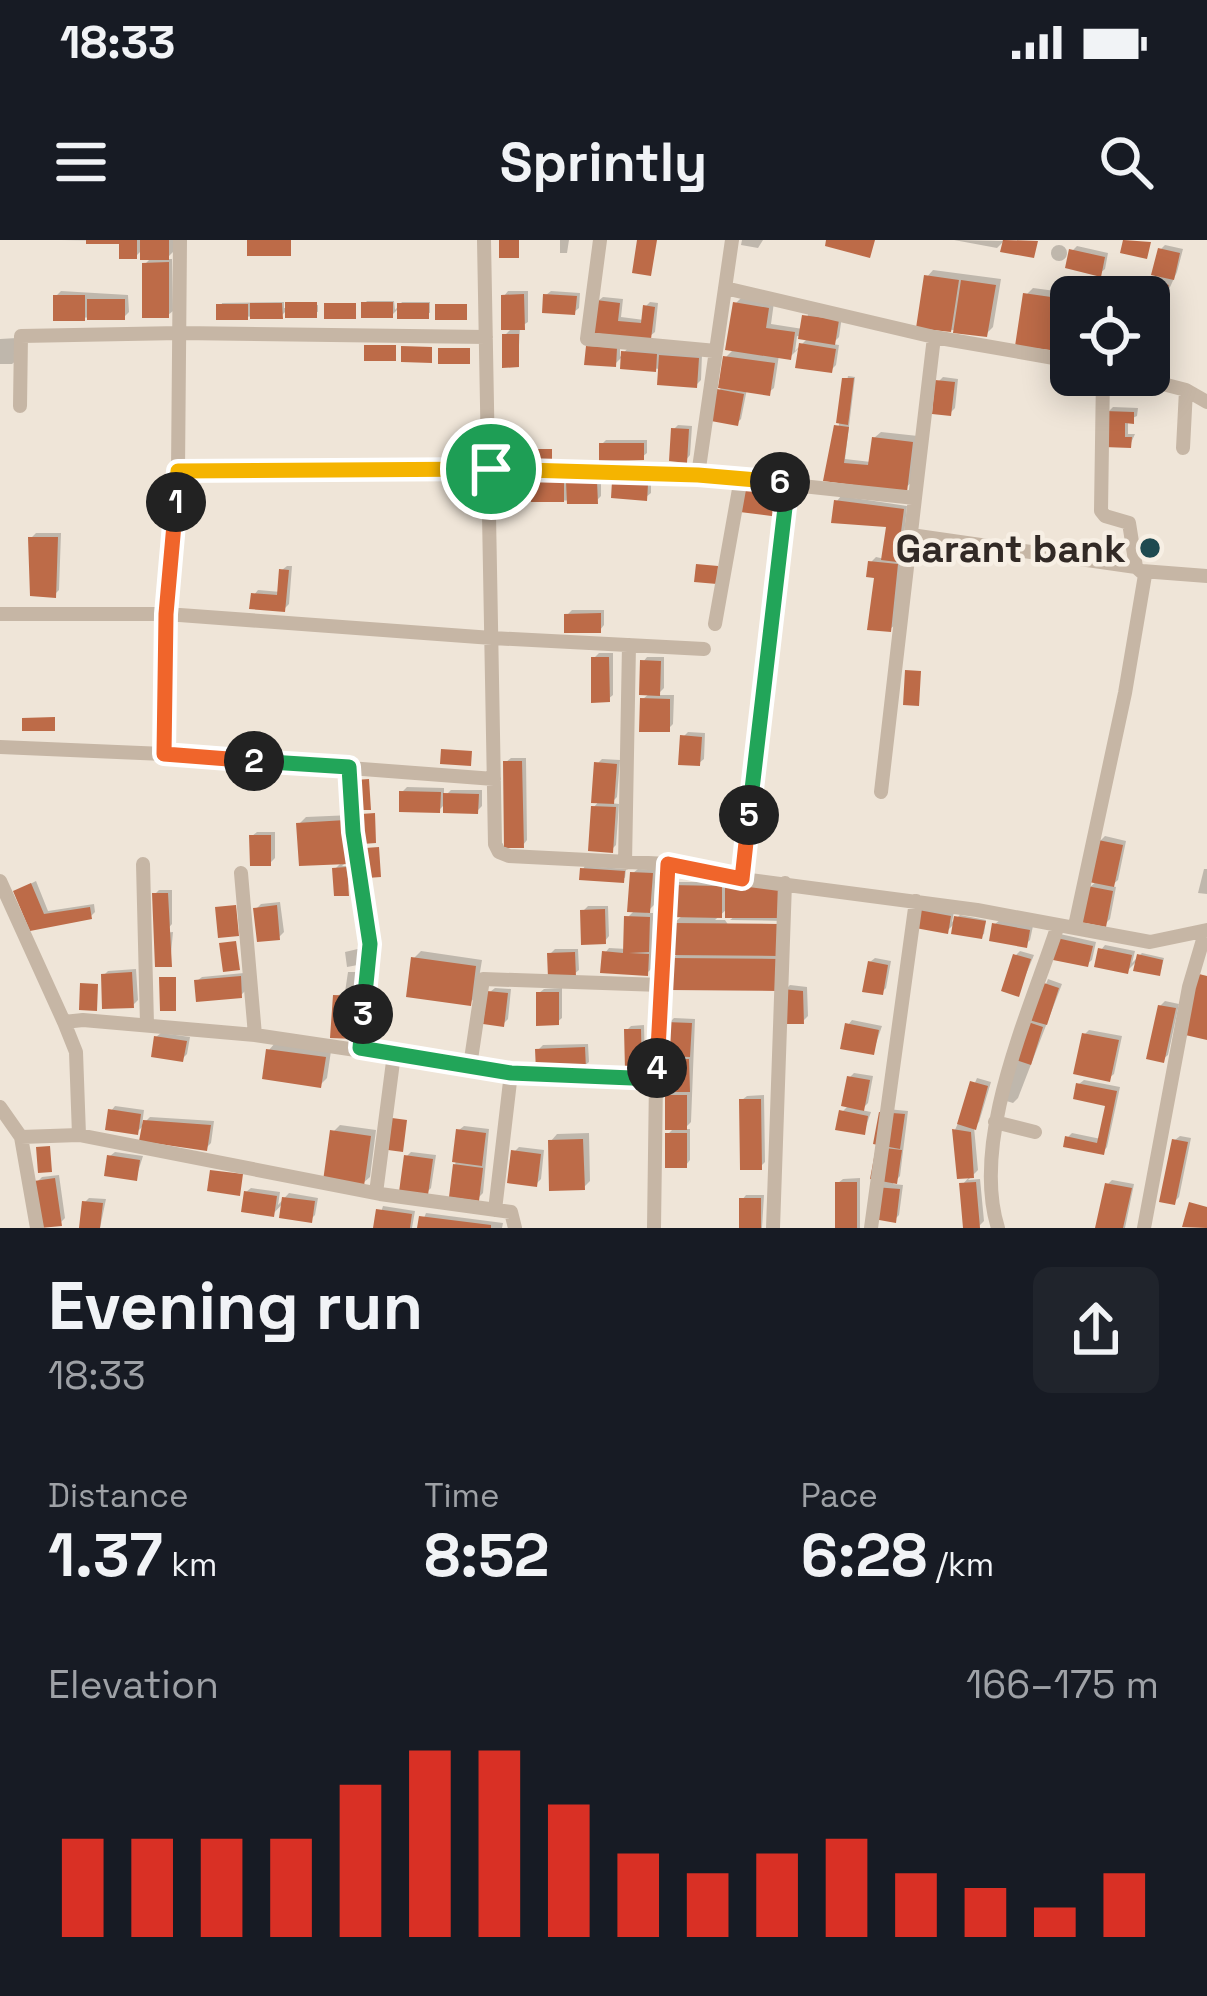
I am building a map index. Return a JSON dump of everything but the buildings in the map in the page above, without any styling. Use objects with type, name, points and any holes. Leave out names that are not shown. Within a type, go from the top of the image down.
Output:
[{"type":"street","points":[[164,754],[166,614],[178,471],[180,240]]},
{"type":"street","points":[[484,240],[495,844],[499,852],[668,864],[742,879],[1075,926],[1150,942],[1206,932],[1144,1228]]},
{"type":"street","points":[[600,240],[587,339],[716,351]]},
{"type":"street","points":[[698,475],[732,240]]},
{"type":"street","points":[[725,288],[934,337],[1050,358]]},
{"type":"street","points":[[20,406],[21,336],[180,332],[486,337]]},
{"type":"street","points":[[881,792],[934,337]]},
{"type":"street","points":[[1170,386],[1207,402]]},
{"type":"street","points":[[1183,448],[1186,390]]},
{"type":"street","points":[[1075,926],[1145,575],[1139,569],[1129,524],[1101,511],[1103,396]]},
{"type":"street","points":[[178,471],[491,469],[698,475],[915,498]]},
{"type":"street","points":[[715,624],[741,478]]},
{"type":"street","points":[[742,879],[788,482]]},
{"type":"street","points":[[910,535],[1207,576]]},
{"type":"street","points":[[0,614],[166,614],[704,649]]},
{"type":"street","points":[[625,862],[628,645]]},
{"type":"street","points":[[0,747],[164,754],[494,779]]},
{"type":"street","points":[[349,767],[353,832],[370,944],[360,1048]]},
{"type":"street","points":[[143,864],[147,1024]]},
{"type":"street","points":[[654,1228],[656,1079],[668,864]]},
{"type":"street","points":[[241,873],[255,1035]]},
{"type":"street","points":[[0,881],[76,1052],[79,1135]]},
{"type":"street","points":[[773,1228],[785,883]]},
{"type":"street","points":[[871,1228],[916,901]]},
{"type":"street","points":[[998,1228],[991,1186],[995,1122],[1058,925]]},
{"type":"street","points":[[470,1066],[483,979],[661,985]]},
{"type":"street","points":[[64,1022],[147,1024],[255,1035],[511,1073],[656,1079]]},
{"type":"street","points":[[376,1193],[394,1054]]},
{"type":"street","points":[[495,1210],[511,1073]]},
{"type":"street","points":[[0,1107],[20,1137],[37,1228]]},
{"type":"street","points":[[995,1122],[1035,1132]]},
{"type":"street","points":[[20,1137],[79,1135],[376,1193],[495,1210],[514,1214],[515,1228]]},
{"type":"place","name":"Garant bank","points":[[1150,548]]},
{"type":"route","points":[[491,469],[788,482],[742,879],[668,864],[656,1079],[511,1073],[360,1048],[370,944],[353,832],[349,767],[164,754],[166,614],[178,471],[491,469]]}]
